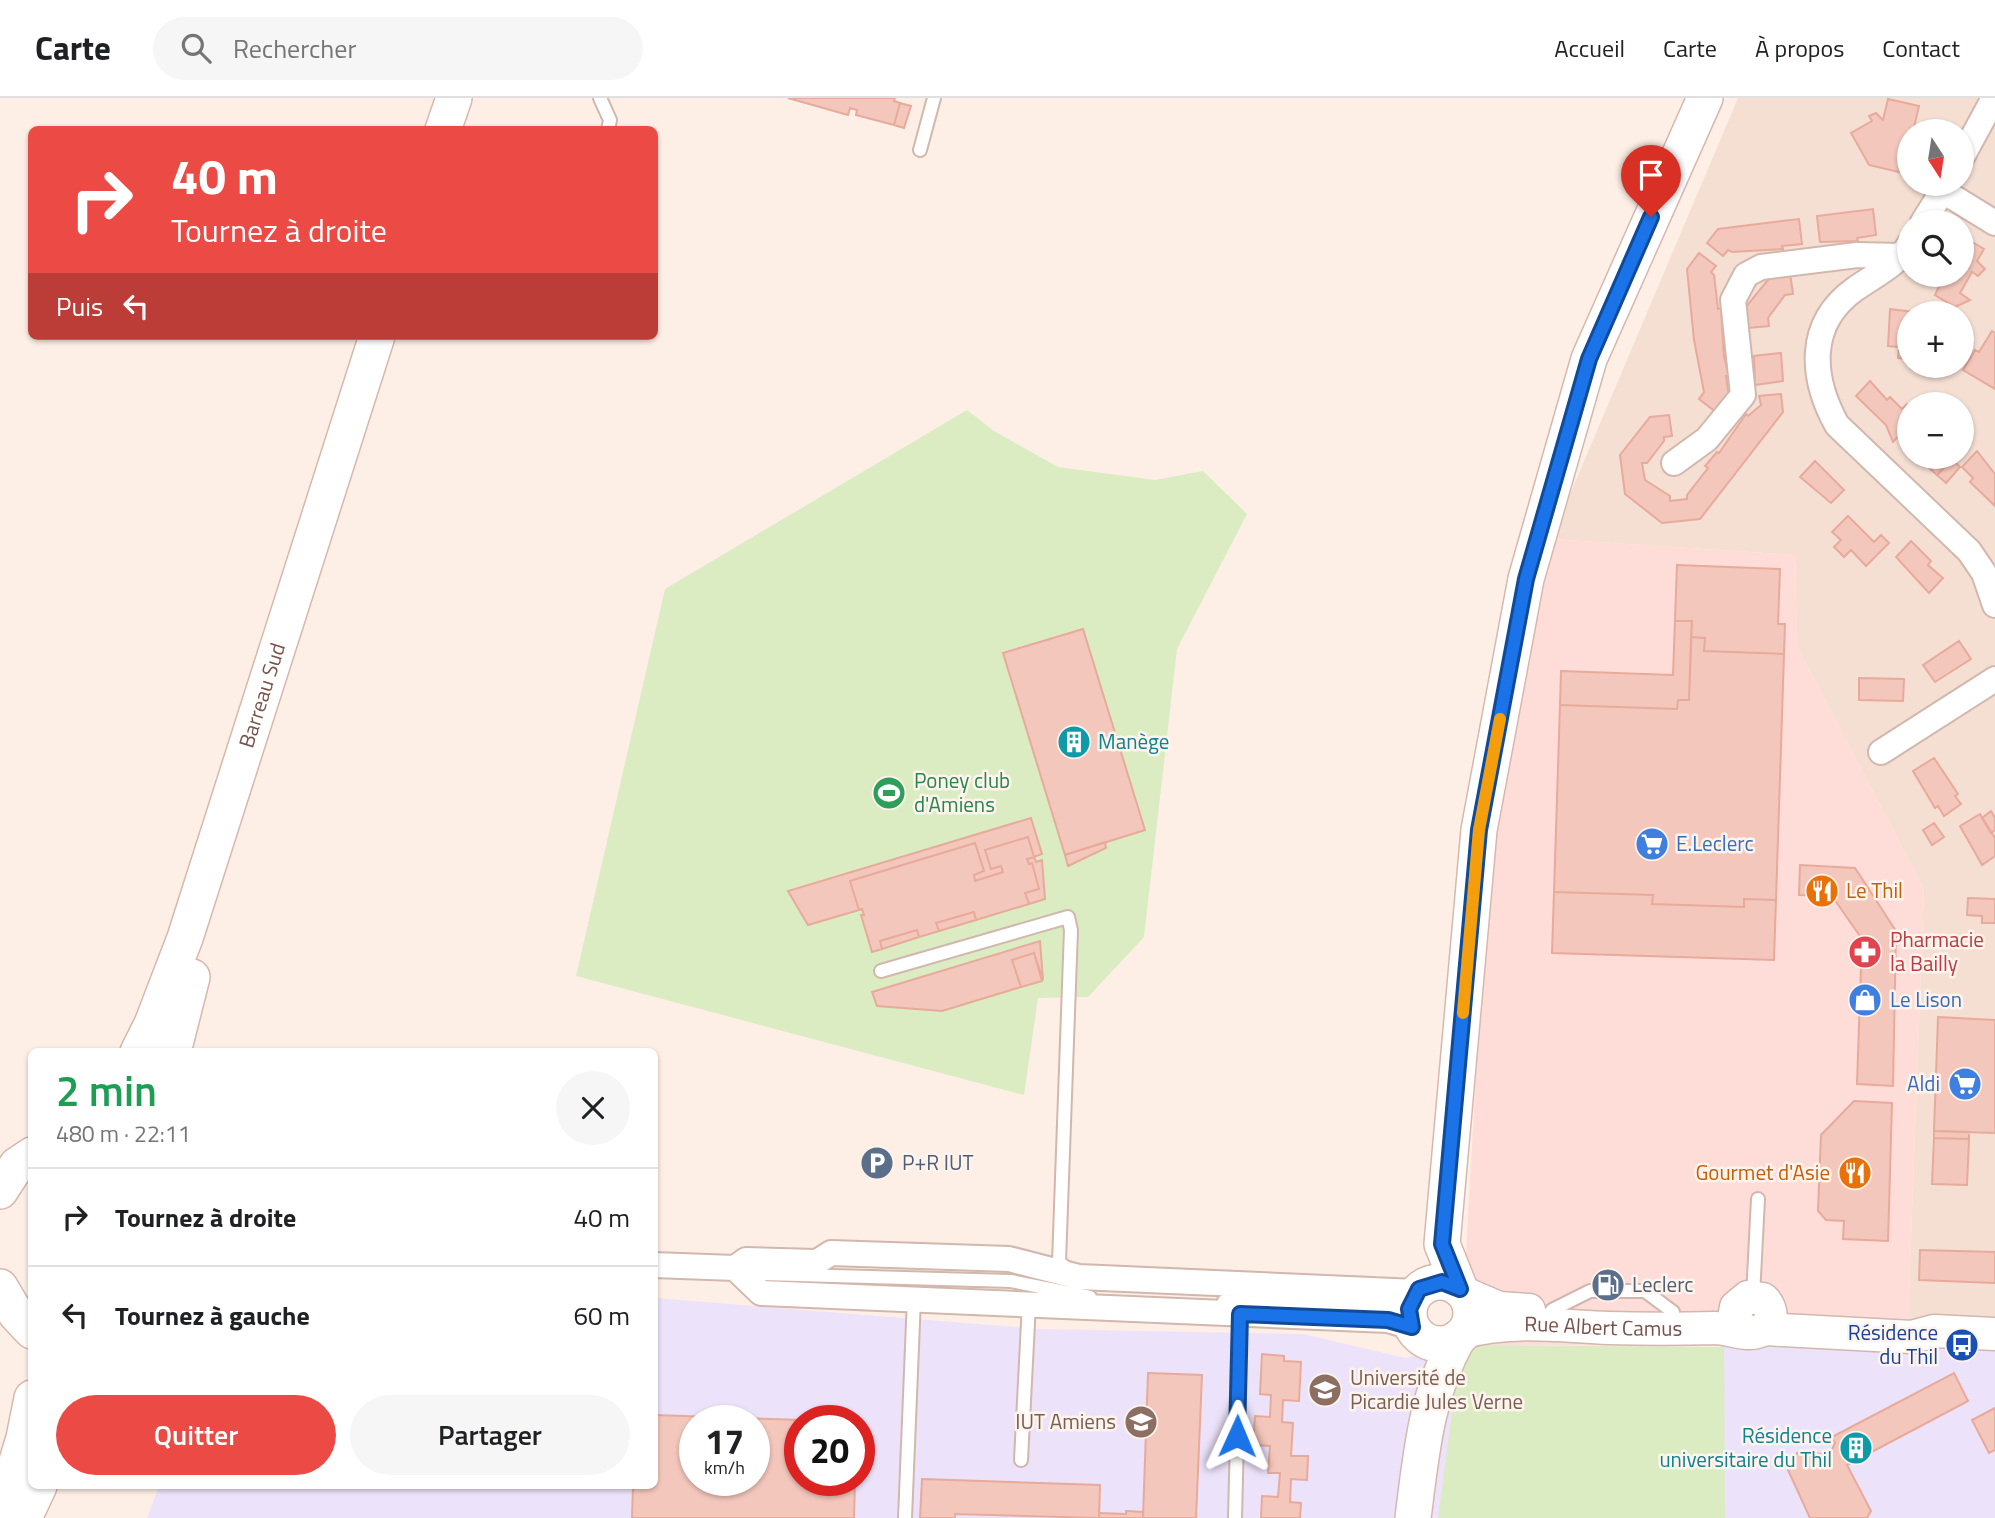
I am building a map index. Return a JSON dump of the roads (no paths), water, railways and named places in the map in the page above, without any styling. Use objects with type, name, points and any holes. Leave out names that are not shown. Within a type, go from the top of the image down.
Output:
[{"type":"main road","points":[[444,126],[454,98]]},
{"type":"main road","points":[[463,126],[472,98]]},
{"type":"main road","points":[[1413,1518],[1427,1413],[1415,1309],[1442,1244],[1479,830],[1526,579],[1589,359],[1705,98]]},
{"type":"main road","name":"Barreau Sud","points":[[140,1048],[185,938],[376,340]]},
{"type":"main road","name":"Barreau Sud","points":[[174,1048],[182,1008],[395,340]]},
{"type":"main road","points":[[1427,1413],[1471,1317],[1442,1244]]},
{"type":"main road","points":[[1415,1309],[1442,1282],[1462,1291]]},
{"type":"main road","points":[[0,1287],[16,1314],[28,1327]]},
{"type":"main road","points":[[1415,1309],[1436,1344],[1461,1335]]},
{"type":"main road","points":[[0,1518],[28,1418]]},
{"type":"main road","points":[[24,1518],[38,1489]]},
{"type":"street","points":[[1974,135],[1994,98]]},
{"type":"street","points":[[1956,196],[1995,223]]},
{"type":"street","points":[[1674,463],[1707,439],[1743,395],[1733,300],[1746,275],[1761,267],[1897,252]]},
{"type":"street","points":[[1897,258],[1852,291],[1830,315],[1818,346],[1817,375],[1825,402],[1837,425],[1969,551],[1984,573],[1995,605]]},
{"type":"street","points":[[1881,752],[1995,678]]},
{"type":"street","points":[[658,1265],[736,1259],[817,1262],[831,1253],[997,1259],[1079,1277],[1415,1309]]},
{"type":"street","points":[[736,1259],[761,1293],[917,1289],[1030,1295],[1240,1314],[1388,1320],[1415,1309]]},
{"type":"street","name":"Rue Albert Camus","points":[[1462,1291],[1499,1308],[1798,1314],[1900,1320],[1934,1331],[1995,1334]]},
{"type":"street","name":"Rue Albert Camus","points":[[1461,1335],[1498,1323],[1629,1328],[1730,1328],[1753,1314]]},
{"type":"lane","points":[[600,98],[610,120],[609,126]]},
{"type":"lane","points":[[920,150],[934,98]]},
{"type":"lane","points":[[881,971],[1068,917],[1071,930],[1059,1262],[1079,1277]]},
{"type":"lane","points":[[1753,1314],[1758,1199]]},
{"type":"lane","points":[[905,1518],[917,1289],[936,1266],[983,1265],[997,1259]]},
{"type":"lane","points":[[1021,1460],[1030,1295],[1038,1276],[1079,1277]]},
{"type":"lane","points":[[1030,1295],[1415,1309]]},
{"type":"lane","points":[[1235,1518],[1240,1314]]},
{"type":"place","name":"Manège","points":[[1074,742]]},
{"type":"place","name":"Poney club d'Amiens","points":[[889,793]]},
{"type":"place","name":"E.Leclerc","points":[[1652,844]]},
{"type":"place","name":"Le Thil","points":[[1822,891]]},
{"type":"place","name":"Pharmacie la Bailly","points":[[1865,952]]},
{"type":"place","name":"Le Lison","points":[[1865,1000]]},
{"type":"place","name":"Aldi","points":[[1965,1084]]},
{"type":"place","name":"P+R IUT","points":[[877,1163]]},
{"type":"place","name":"Gourmet d'Asie","points":[[1855,1173]]},
{"type":"place","name":"Leclerc","points":[[1608,1285]]},
{"type":"place","name":"Résidence du Thil","points":[[1962,1345]]},
{"type":"place","name":"Université de Picardie Jules Verne","points":[[1325,1390]]},
{"type":"place","name":"IUT Amiens","points":[[1141,1422]]},
{"type":"place","name":"Résidence universitaire du Thil","points":[[1856,1448]]}]
